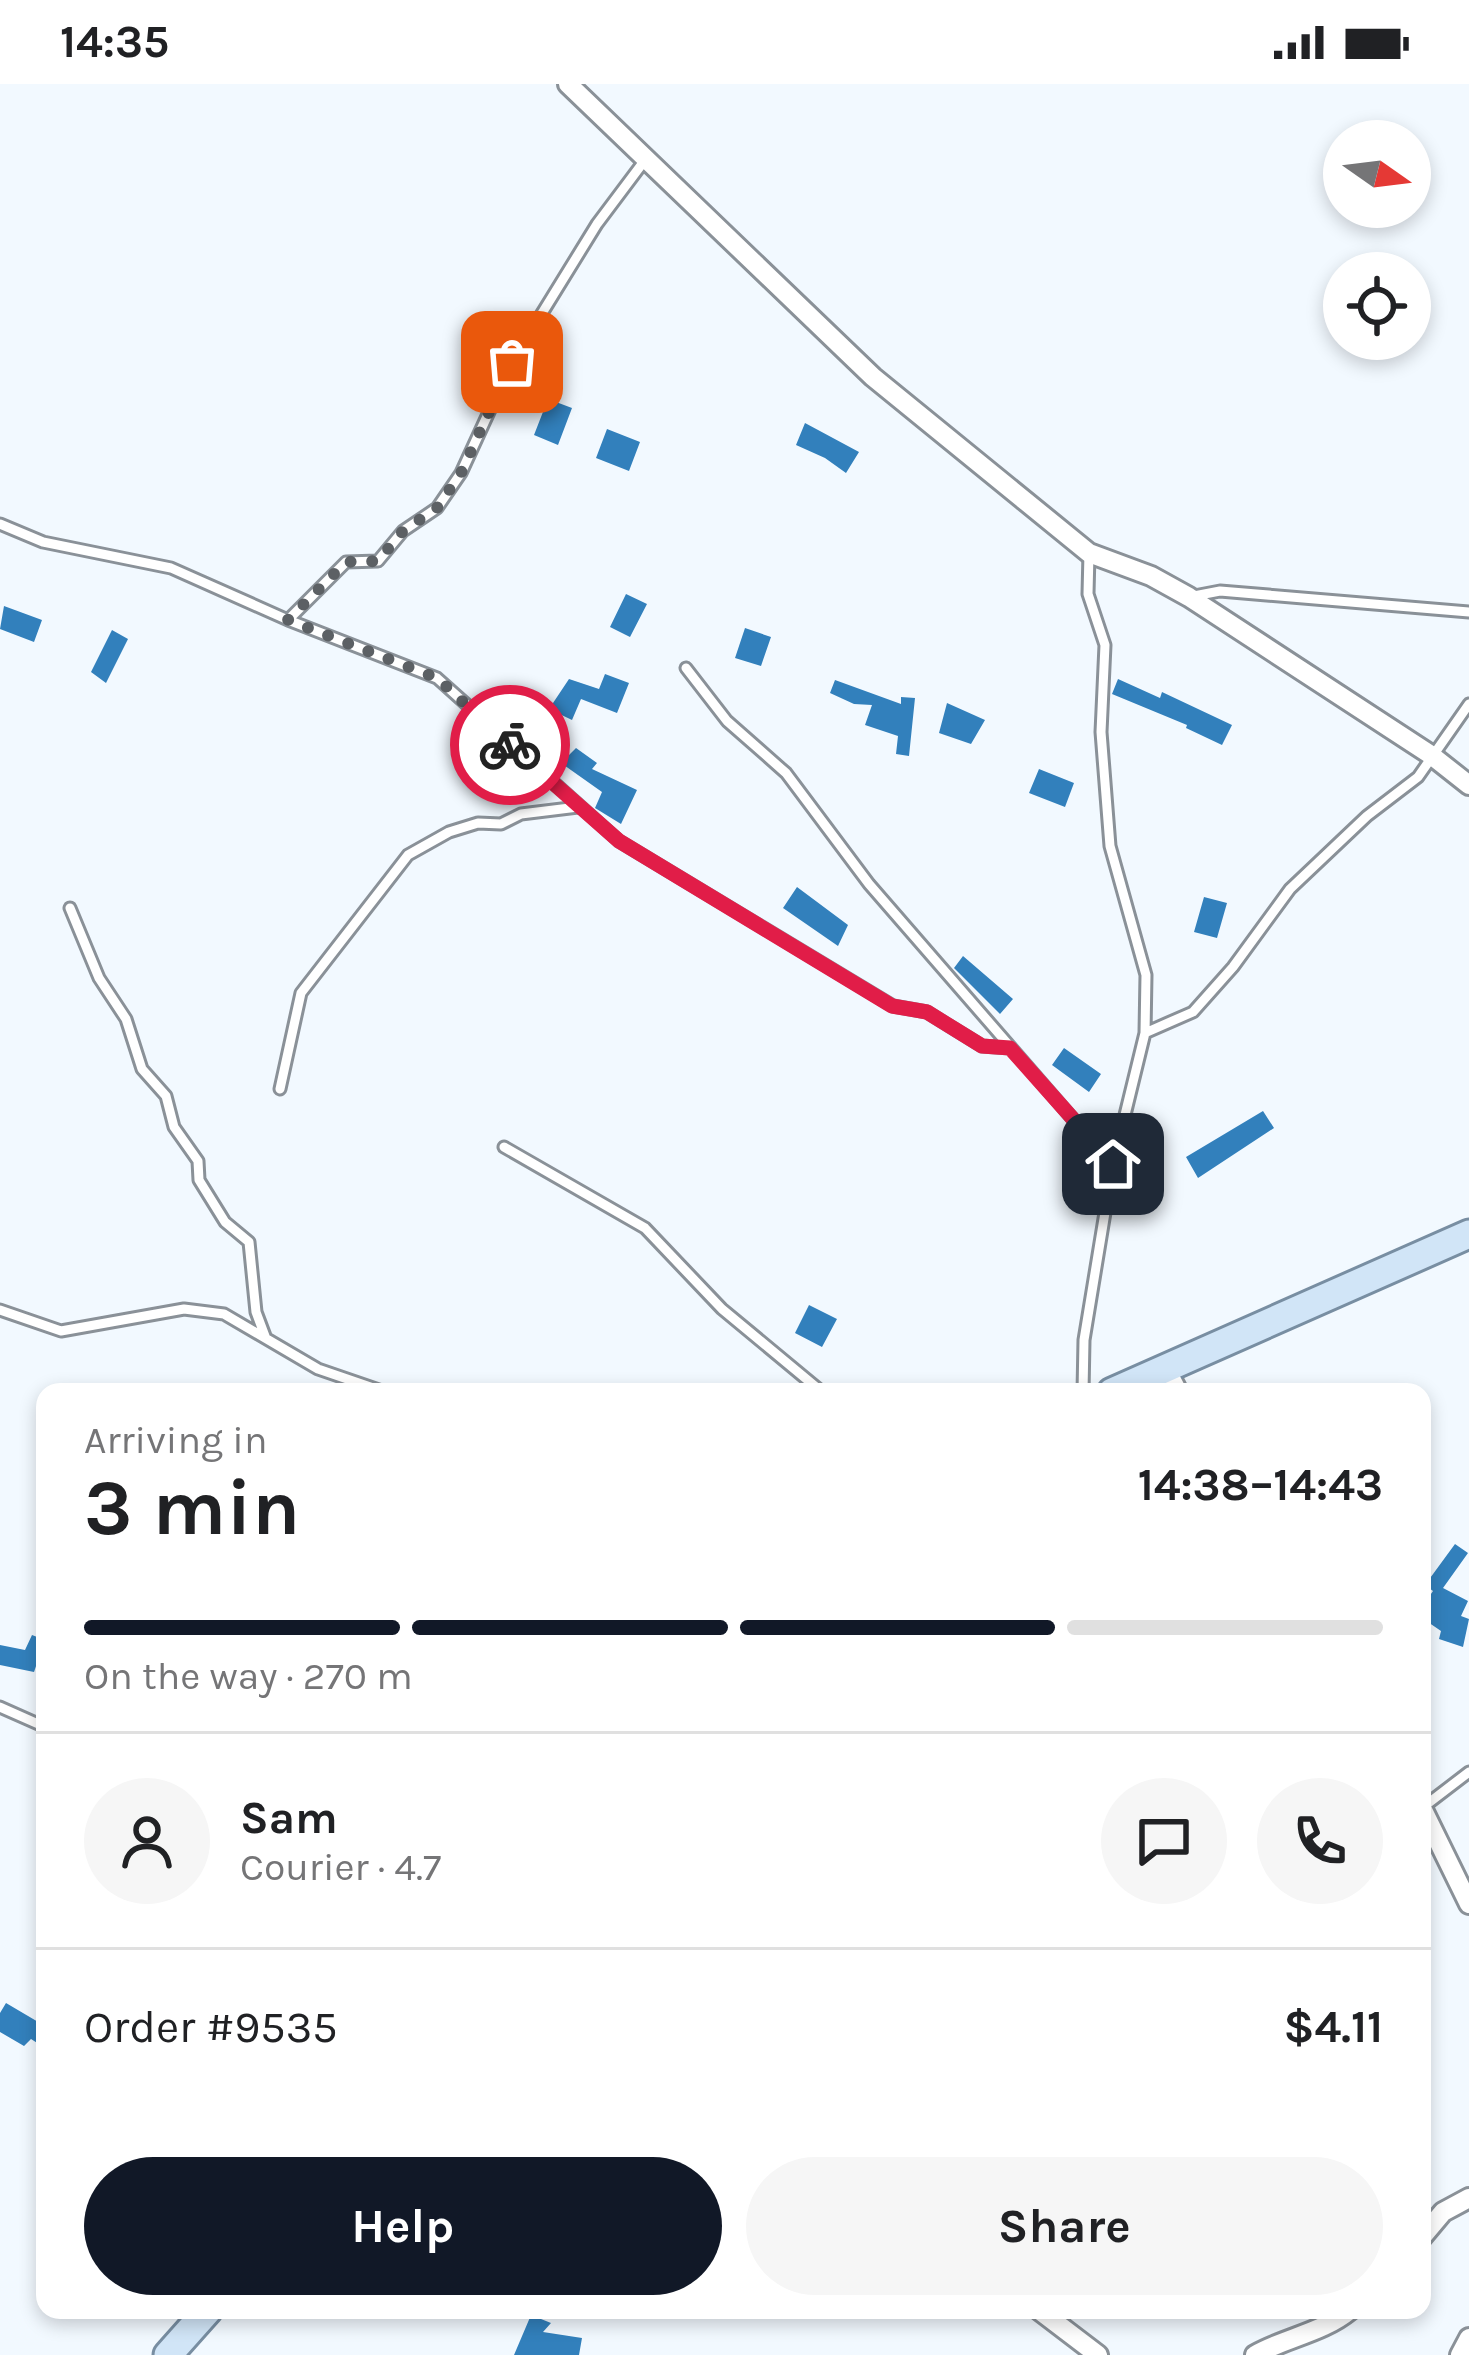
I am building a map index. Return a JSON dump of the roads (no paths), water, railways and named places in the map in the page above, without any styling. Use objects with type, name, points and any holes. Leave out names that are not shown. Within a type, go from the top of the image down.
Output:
[{"type":"main road","points":[[1171,1380],[1469,1234]]},
{"type":"main road","points":[[168,2355],[200,2319]]},
{"type":"street","points":[[568,84],[873,377],[1089,553],[1151,576],[1189,597],[1469,784]]},
{"type":"street","points":[[1431,1826],[1469,1904]]},
{"type":"street","points":[[1431,2226],[1443,2212],[1469,2198]]},
{"type":"street","points":[[1052,2319],[1098,2355]]},
{"type":"street","points":[[1255,2355],[1284,2338],[1338,2319]]},
{"type":"street","points":[[1460,2355],[1469,2338]]},
{"type":"lane","points":[[288,620],[346,562],[378,561],[403,531],[437,508],[461,473],[512,362],[597,224],[645,160]]},
{"type":"lane","points":[[0,524],[43,542],[171,568],[437,678],[619,841],[892,1006],[927,1012],[982,1046],[1010,1048]]},
{"type":"lane","points":[[1083,1383],[1084,1340],[1113,1164],[1145,1033],[1146,975],[1110,846],[1101,732],[1105,646],[1088,594],[1089,553]]},
{"type":"lane","points":[[1189,597],[1220,591],[1469,612]]},
{"type":"lane","points":[[686,668],[727,721],[786,773],[869,884],[1113,1164]]},
{"type":"lane","points":[[1145,1033],[1193,1012],[1233,968],[1290,889],[1367,816],[1418,777],[1469,704]]},
{"type":"lane","points":[[280,1089],[301,993],[408,855],[449,832],[478,823],[500,824],[521,814],[578,807]]},
{"type":"lane","points":[[70,908],[100,978],[126,1019],[142,1069],[166,1096],[174,1127],[197,1161],[199,1180],[225,1222],[248,1242],[256,1312],[265,1336]]},
{"type":"lane","points":[[504,1147],[645,1228],[722,1309],[811,1383]]},
{"type":"lane","points":[[0,1310],[61,1331],[184,1309],[224,1314],[318,1369],[359,1383]]},
{"type":"lane","points":[[0,1707],[36,1723]]},
{"type":"lane","points":[[1431,1801],[1469,1772]]}]
